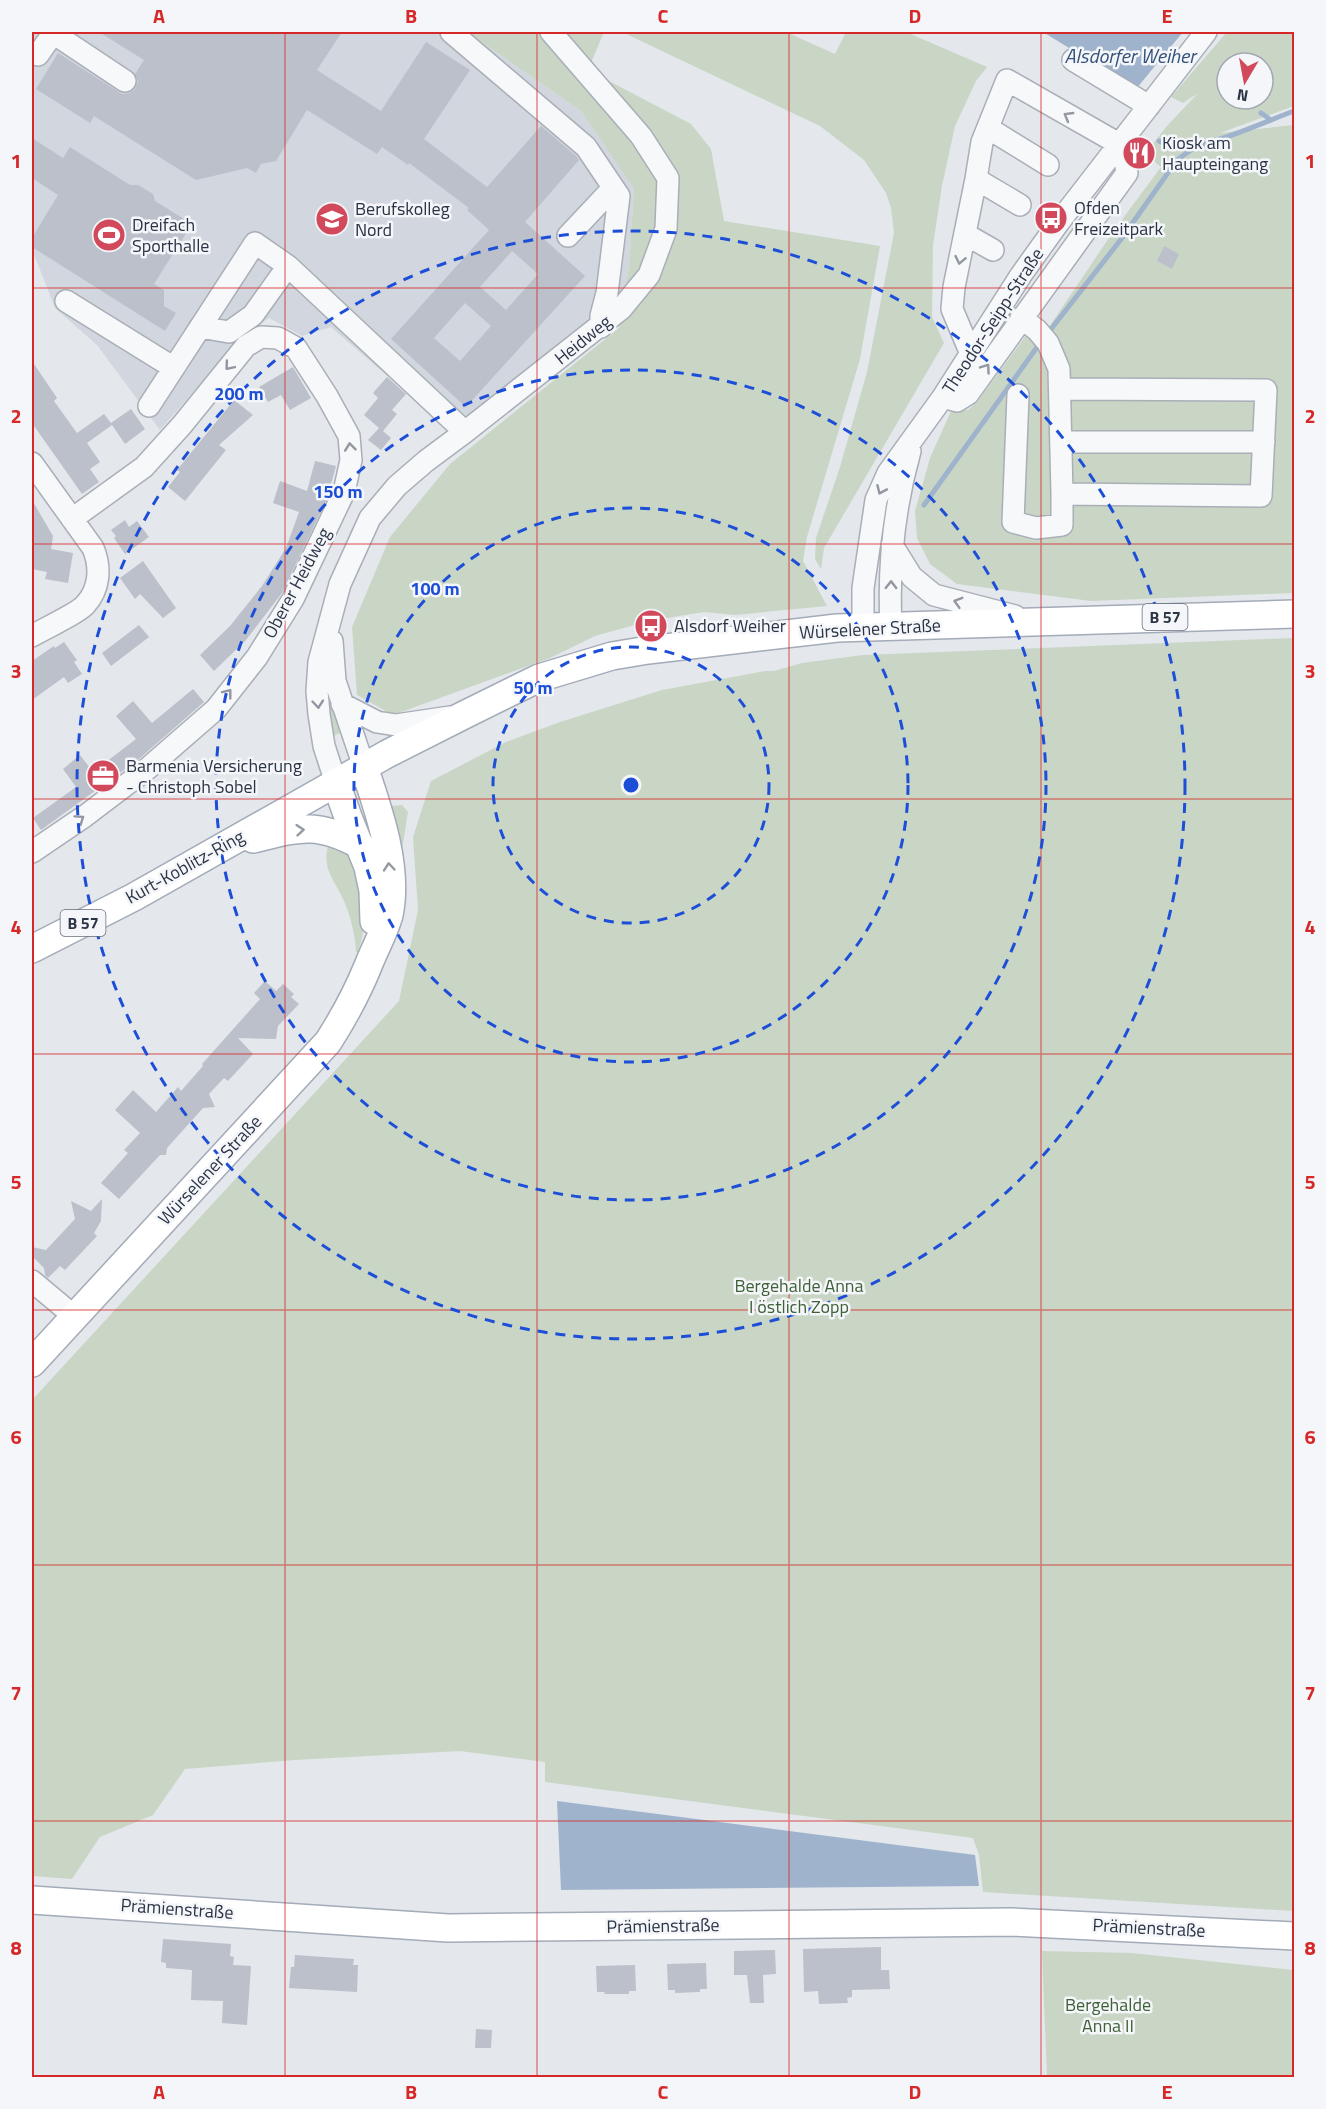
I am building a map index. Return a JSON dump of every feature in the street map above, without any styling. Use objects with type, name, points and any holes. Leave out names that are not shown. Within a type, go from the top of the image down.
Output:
[{"type":"main road","name":"Würselener Straße","points":[[369,964],[374,920],[373,891],[368,867],[336,783],[539,678],[612,656],[821,630],[1294,614]]},
{"type":"main road","name":"Würselener Straße","points":[[32,1364],[328,1042],[345,1016],[359,990],[383,933],[389,912],[391,888],[385,836],[364,767]]},
{"type":"main road","name":"Kurt-Koblitz-Ring","points":[[32,949],[134,897],[336,783]]},
{"type":"main road","points":[[223,847],[300,828],[329,830],[360,845]]},
{"type":"main road","name":"Prämienstraße","points":[[32,1900],[448,1928],[1011,1922],[1294,1936]]},
{"type":"street","points":[[38,55],[54,32],[125,81]]},
{"type":"street","points":[[451,32],[586,147],[619,196],[601,327]]},
{"type":"street","name":"Theodor-Seipp-Straße","points":[[863,627],[863,588],[876,500],[888,473],[943,397],[1021,274],[1206,32]]},
{"type":"street","name":"Heidweg","points":[[336,783],[324,746],[317,692],[319,662],[340,584],[370,518],[397,486],[426,461],[601,327],[621,309],[649,275],[666,229],[668,178],[641,136],[559,35]]},
{"type":"street","points":[[1073,60],[1149,106]]},
{"type":"street","points":[[943,397],[957,401],[968,394],[1035,330],[1127,173],[1119,144],[1007,80],[982,142],[954,287],[952,309],[970,354]]},
{"type":"street","points":[[988,128],[1048,165]]},
{"type":"street","points":[[976,179],[1020,206]]},
{"type":"street","points":[[568,236],[613,188]]},
{"type":"street","points":[[965,234],[993,250]]},
{"type":"street","points":[[149,406],[255,243],[288,266],[465,432]]},
{"type":"street","points":[[200,327],[229,332],[253,315],[288,266]]},
{"type":"street","points":[[66,301],[174,368]]},
{"type":"street","points":[[1018,395],[1012,522],[1036,528],[1062,525],[1059,369],[1035,330]]},
{"type":"street","name":"Oberer Heidweg","points":[[32,852],[147,770],[216,709],[257,657],[293,599],[344,492],[351,460],[349,436],[296,348],[278,338],[261,337],[246,346],[183,425],[144,467],[72,519]]},
{"type":"street","points":[[1061,389],[1266,390],[1261,496],[1062,494]]},
{"type":"street","name":"Theodor-Seipp-Straße","points":[[891,626],[892,545],[895,512],[913,441]]},
{"type":"street","points":[[1062,442],[1264,442]]},
{"type":"street","points":[[32,463],[93,548],[99,563],[94,591],[84,606],[32,636]]},
{"type":"street","points":[[892,545],[912,577],[934,595],[1036,621]]},
{"type":"street","name":"Heidweg","points":[[331,614],[335,681],[364,767]]},
{"type":"street","points":[[342,704],[377,723],[396,724],[466,714]]},
{"type":"street","points":[[32,1281],[75,1317]]},
{"type":"shaded area","name":"Berufskolleg Nord","points":[[35,32],[467,32],[581,111],[634,189],[625,293],[453,433],[331,327],[302,336],[269,318],[242,336],[160,430],[97,345],[55,308],[32,249],[32,38]]},
{"type":"green space","points":[[467,32],[604,32],[588,70],[691,124],[711,149],[724,221],[880,246],[860,359],[807,537],[803,561],[827,606],[735,615],[704,612],[649,621],[595,636],[550,658],[393,715],[357,695],[352,627],[390,537],[450,464],[619,328],[629,266],[634,189],[581,111]]},
{"type":"green space","points":[[622,32],[786,32],[835,54],[846,32],[906,32],[987,67],[976,81],[955,126],[942,186],[933,245],[932,317],[944,343],[824,548],[821,569],[815,559],[816,538],[840,467],[867,372],[894,233],[891,208],[886,193],[864,160],[820,126]]},
{"type":"green space","points":[[1227,32],[1294,32],[1294,106],[1220,133],[1294,125],[1294,593],[1091,601],[957,584],[930,564],[917,538],[915,511],[930,458],[952,409],[968,410],[978,401],[1030,330],[1049,327],[1115,229],[1161,167],[1145,154],[1166,127],[1198,93],[1183,103],[1171,97]]},
{"type":"green space","name":"Bergehalde Anna I östlich Zopp","points":[[1294,638],[1294,1911],[983,1892],[979,1855],[973,1838],[545,1782],[545,1762],[460,1751],[185,1769],[153,1815],[100,1837],[72,1879],[32,1876],[32,1400],[399,1001],[418,910],[413,837],[431,781],[506,742],[560,722],[662,690],[774,671],[802,663],[863,655]]},
{"type":"green space","points":[[333,702],[342,732],[333,736],[329,703]]},
{"type":"green space","points":[[402,805],[408,812],[401,856],[390,806]]},
{"type":"green space","points":[[330,840],[352,855],[367,905],[358,952],[356,952],[351,920],[327,865],[326,858]]},
{"type":"green space","name":"Bergehalde Anna II","points":[[1042,1951],[1132,1953],[1294,1970],[1294,2077],[1047,2077]]},
{"type":"water","name":"Alsdorfer Weiher","points":[[1043,32],[1183,32],[1136,89]]},
{"type":"water","points":[[557,1801],[975,1855],[979,1886],[561,1890]]},
{"type":"building","points":[[99,32],[342,32],[317,70],[381,111],[426,42],[470,70],[424,139],[487,187],[541,126],[579,160],[525,222],[585,276],[466,407],[391,339],[489,230],[467,210],[469,208],[409,163],[408,165],[382,147],[377,154],[307,110],[276,161],[261,164],[256,173],[247,168],[196,180],[94,116],[90,123],[36,89],[58,53],[122,94],[130,93],[135,89],[138,81],[135,74],[144,60]],"holes":[[[512,251],[538,274],[506,310],[480,287]],[[465,303],[491,326],[460,361],[434,338]]]},
{"type":"building","name":"Dreifach Sporthalle","points":[[32,138],[63,158],[70,147],[130,185],[138,185],[153,194],[155,201],[192,224],[154,284],[164,290],[164,306],[176,313],[165,331],[32,247],[32,238],[58,195],[32,178]]},
{"type":"building","points":[[1164,246],[1179,254],[1172,269],[1157,261]]},
{"type":"building","points":[[32,361],[57,398],[54,401],[77,433],[104,414],[111,423],[131,409],[145,429],[125,444],[112,425],[87,443],[100,462],[90,469],[99,482],[82,494],[32,423]]},
{"type":"building","points":[[293,367],[311,398],[290,410],[281,395],[268,402],[259,387]]},
{"type":"building","points":[[387,377],[406,394],[392,410],[397,414],[383,431],[391,438],[381,450],[368,440],[379,428],[364,415],[378,398],[373,393]]},
{"type":"building","points":[[234,400],[253,415],[219,445],[226,450],[185,501],[168,487],[180,472],[177,470]]},
{"type":"building","points":[[315,461],[336,466],[327,499],[282,593],[246,640],[214,671],[200,655],[230,626],[262,586],[286,548],[299,512],[273,503],[280,481],[307,491]]},
{"type":"building","points":[[32,500],[53,536],[51,549],[73,553],[68,583],[45,579],[47,572],[32,569]]},
{"type":"building","points":[[125,520],[129,527],[137,521],[149,537],[125,554],[111,530]]},
{"type":"building","points":[[143,561],[176,608],[163,618],[140,594],[135,599],[120,578]]},
{"type":"building","points":[[139,625],[149,637],[111,666],[102,653]]},
{"type":"building","points":[[64,642],[77,660],[74,662],[82,674],[68,683],[64,677],[32,700],[32,661]]},
{"type":"building","points":[[193,689],[204,702],[139,759],[41,830],[33,818],[76,787],[63,769],[80,755],[93,772],[136,739],[116,716],[133,701],[152,723]]},
{"type":"building","points":[[265,981],[276,991],[283,984],[294,994],[291,997],[299,1004],[278,1026],[276,1039],[238,1038],[253,1054],[228,1081],[224,1078],[209,1094],[215,1107],[203,1108],[167,1148],[166,1155],[160,1155],[119,1199],[101,1183],[128,1153],[124,1150],[140,1133],[115,1110],[133,1090],[156,1112],[178,1087],[181,1091],[260,999],[254,993]]},
{"type":"building","points":[[102,1199],[101,1221],[94,1233],[97,1236],[65,1270],[60,1266],[48,1278],[44,1268],[32,1256],[32,1247],[46,1250],[75,1219],[71,1201],[91,1211]]},
{"type":"building","points":[[163,1939],[231,1944],[230,1956],[234,1957],[233,1965],[251,1966],[247,2025],[222,2023],[223,2001],[191,2000],[192,1970],[166,1968],[166,1963],[161,1962]]},
{"type":"building","points":[[881,1947],[881,1970],[889,1970],[890,1989],[852,1990],[852,1997],[847,1998],[848,2003],[819,2004],[818,1991],[804,1992],[803,1949]]},
{"type":"building","points":[[775,1950],[776,1974],[763,1975],[764,2003],[750,2003],[747,1975],[734,1975],[734,1951]]},
{"type":"building","points":[[295,1955],[354,1959],[353,1965],[358,1965],[357,1992],[289,1988]]},
{"type":"building","points":[[706,1963],[707,1989],[700,1989],[700,1992],[675,1993],[675,1990],[668,1990],[667,1964]]},
{"type":"building","points":[[635,1965],[636,1991],[629,1991],[629,1994],[597,1992],[596,1966]]},
{"type":"building","points":[[476,2029],[492,2030],[491,2048],[475,2048]]},
{"type":"waterway","points":[[1159,141],[1176,147],[1194,146],[1223,138],[1294,111]]},
{"type":"waterway","points":[[1261,113],[1271,120]]},
{"type":"waterway","points":[[1048,333],[1122,238],[1177,160],[1198,145]]},
{"type":"waterway","points":[[924,505],[1040,343]]},
{"type":"place","name":"Kiosk am Haupteingang","points":[[1139,153]]},
{"type":"place","name":"Ofden Freizeitpark","points":[[1051,218]]},
{"type":"place","name":"Berufskolleg Nord","points":[[332,219]]},
{"type":"place","name":"Dreifach Sporthalle","points":[[109,235]]},
{"type":"place","name":"Alsdorf Weiher","points":[[651,626]]},
{"type":"place","name":"Barmenia Versicherung - Christoph Sobel","points":[[103,776]]}]
